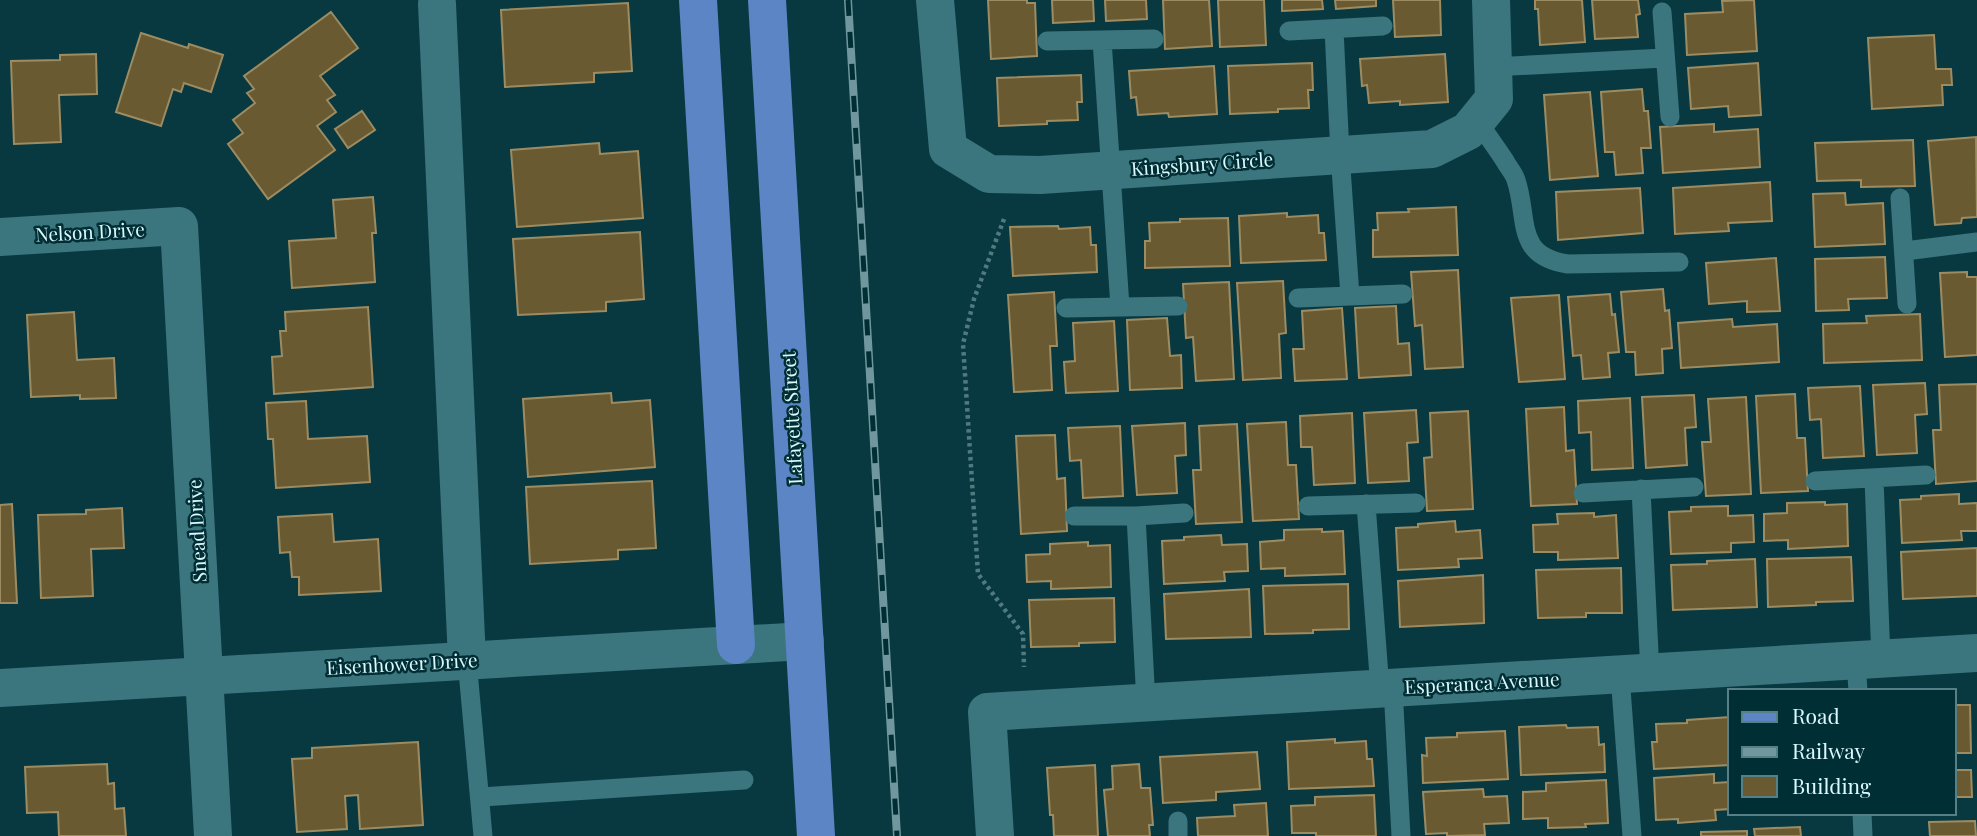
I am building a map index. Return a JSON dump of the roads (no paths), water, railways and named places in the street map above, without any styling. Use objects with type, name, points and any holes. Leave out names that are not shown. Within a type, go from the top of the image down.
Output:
[{"type":"main road","points":[[698,0],[736,645]]},
{"type":"main road","name":"Lafayette Street","points":[[767,0],[816,836]]},
{"type":"street","name":"Kingsbury Circle","points":[[935,0],[948,149],[989,174],[1040,175],[1432,149],[1468,131],[1494,99],[1491,0]]},
{"type":"street","points":[[437,4],[467,660]]},
{"type":"street","name":"Nelson Drive","points":[[0,237],[179,226]]},
{"type":"street","name":"Snead Drive","points":[[179,226],[213,836]]},
{"type":"street","name":"Eisenhower Drive","points":[[0,688],[805,642]]},
{"type":"street","name":"Esperanca Avenue","points":[[995,836],[987,712],[1635,674],[1865,670],[1977,653]]},
{"type":"lane","points":[[1662,12],[1670,117]]},
{"type":"lane","points":[[1289,31],[1383,26]]},
{"type":"lane","points":[[1334,29],[1350,296]]},
{"type":"lane","points":[[1046,41],[1154,39]]},
{"type":"lane","points":[[1102,40],[1120,307]]},
{"type":"lane","points":[[1493,67],[1664,58]]},
{"type":"lane","points":[[1478,120],[1516,178],[1527,234],[1532,248],[1542,256],[1568,264],[1679,262]]},
{"type":"lane","points":[[1900,198],[1907,304]]},
{"type":"lane","points":[[1905,251],[1977,242]]},
{"type":"lane","points":[[1298,298],[1403,294]]},
{"type":"lane","points":[[1066,308],[1178,306]]},
{"type":"lane","points":[[1815,481],[1926,475]]},
{"type":"lane","points":[[1865,670],[1874,478]]},
{"type":"lane","points":[[1583,493],[1693,487]]},
{"type":"lane","points":[[1632,836],[1641,489]]},
{"type":"lane","points":[[1308,506],[1416,503]]},
{"type":"lane","points":[[1366,504],[1401,836]]},
{"type":"lane","points":[[1074,516],[1184,513]]},
{"type":"lane","points":[[1136,516],[1146,703]]},
{"type":"lane","points":[[467,660],[484,836]]},
{"type":"lane","points":[[481,797],[744,780]]},
{"type":"lane","points":[[1862,815],[1863,836]]},
{"type":"railway","points":[[848,0],[897,836]]}]
